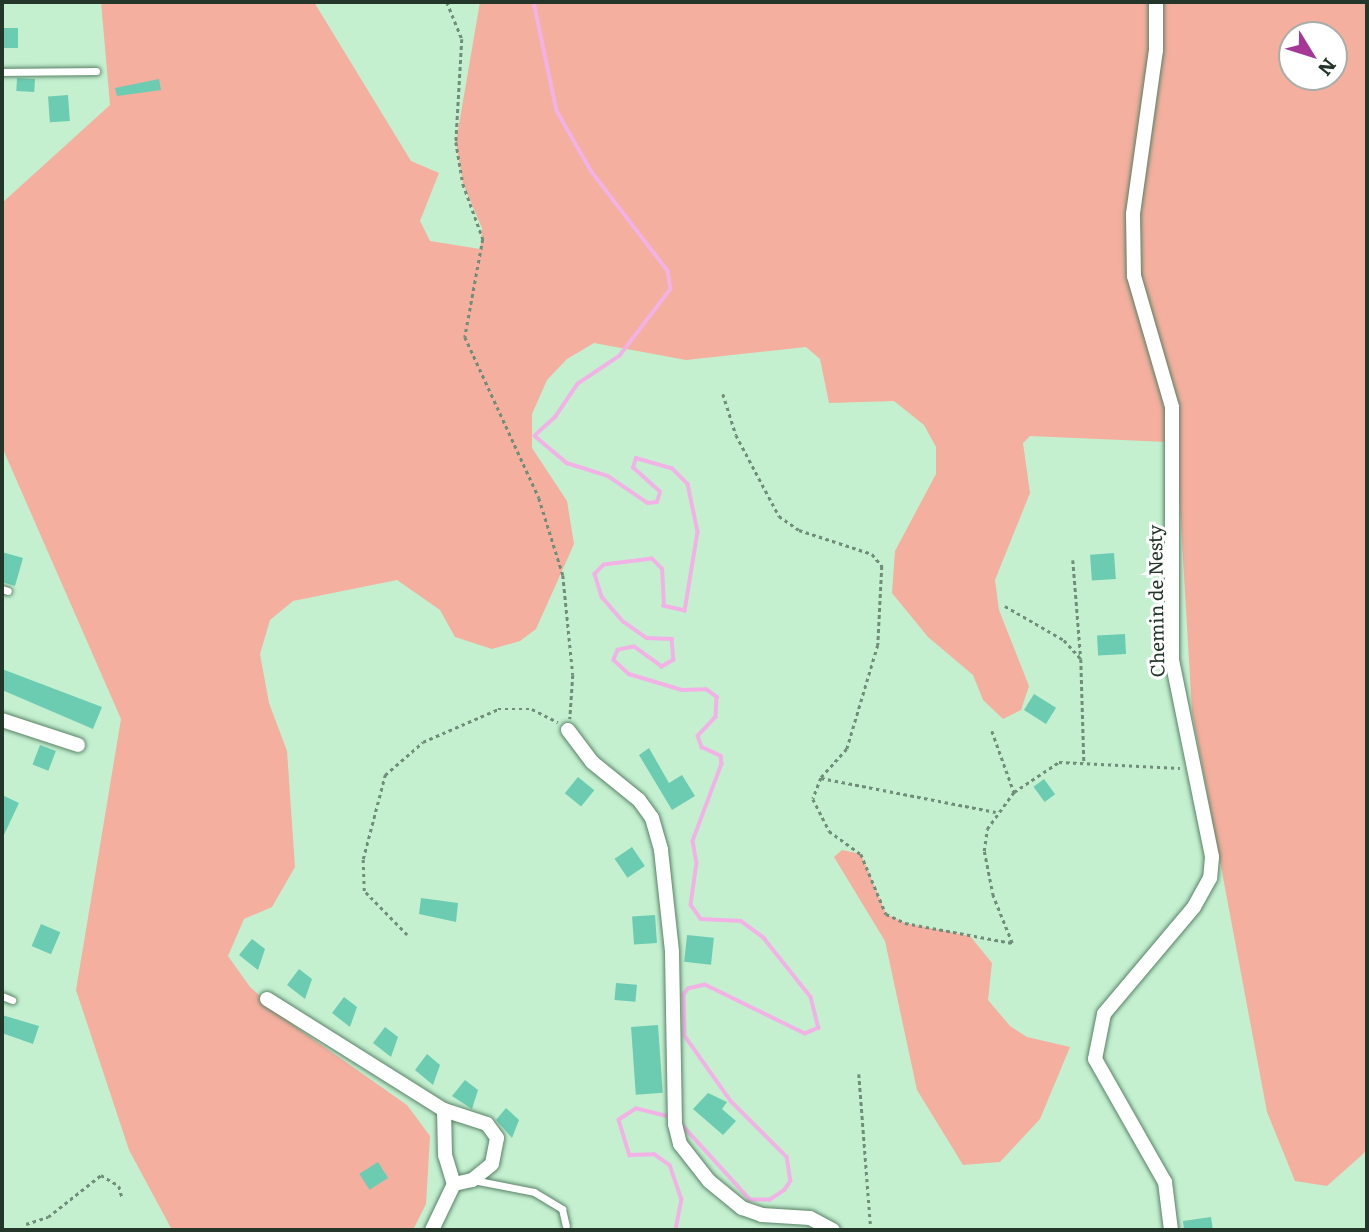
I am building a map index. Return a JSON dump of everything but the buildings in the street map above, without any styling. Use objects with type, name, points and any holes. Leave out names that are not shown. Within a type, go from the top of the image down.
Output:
[{"type":"street","name":"Chemin de Nesty","points":[[1156,2],[1156,50],[1133,214],[1134,276],[1172,407],[1172,660],[1191,767],[1212,857],[1210,878],[1194,907],[1104,1014],[1095,1059],[1165,1182],[1171,1230]]},
{"type":"street","points":[[2,720],[78,746]]},
{"type":"street","points":[[568,730],[592,762],[639,800],[652,818],[662,850],[672,952],[675,1124],[680,1144],[709,1181],[741,1208],[762,1215],[810,1217],[833,1230]]},
{"type":"street","points":[[267,999],[444,1110],[487,1124],[497,1138],[492,1164],[472,1180],[454,1184]]},
{"type":"street","points":[[432,1230],[454,1184],[445,1154],[444,1110]]},
{"type":"lane","points":[[2,72],[96,71]]},
{"type":"lane","points":[[2,996],[12,1000]]},
{"type":"lane","points":[[472,1180],[534,1192],[562,1209],[566,1226]]},
{"type":"path","points":[[407,935],[364,891],[372,811],[390,770],[424,742],[498,709],[532,709],[568,730],[573,675],[563,575],[540,498],[465,337],[483,239],[458,152],[462,39],[447,2]]},
{"type":"path","points":[[723,394],[736,435],[779,516],[817,537],[872,554],[882,566],[878,645],[847,749],[821,778],[813,799],[817,815],[861,853],[886,914],[905,923],[1008,944],[1013,940],[986,868],[988,829],[996,812],[1014,792],[1059,762],[1191,767]]},
{"type":"path","points":[[1073,560],[1081,659],[1084,761]]},
{"type":"path","points":[[1004,606],[1064,640],[1081,659]]},
{"type":"path","points":[[992,731],[1014,792]]},
{"type":"path","points":[[821,778],[996,812]]},
{"type":"path","points":[[859,1074],[871,1230]]},
{"type":"path","points":[[26,1224],[48,1217],[101,1175],[119,1186],[122,1198]]},
{"type":"shaded area","points":[[101,2],[314,2],[411,161],[439,173],[420,221],[430,241],[480,249],[482,228],[463,184],[456,142],[480,2],[1367,2],[1367,1148],[1363,1154],[1327,1186],[1295,1181],[1267,1112],[1192,712],[1177,455],[1167,442],[1030,436],[1023,443],[1030,493],[995,580],[999,610],[1029,686],[1021,710],[1003,719],[983,700],[973,675],[928,637],[892,593],[895,551],[936,474],[936,447],[924,425],[894,401],[829,403],[820,359],[806,347],[686,360],[594,343],[567,359],[547,380],[532,414],[532,448],[567,501],[574,544],[536,629],[520,641],[492,649],[455,637],[440,610],[397,580],[293,601],[270,620],[260,654],[269,703],[287,751],[295,867],[272,907],[244,919],[228,956],[250,987],[293,1025],[407,1105],[430,1136],[426,1204],[413,1230],[172,1230],[129,1150],[76,990],[121,719],[2,447],[2,203],[110,105]]},
{"type":"shaded area","points":[[842,850],[861,854],[886,914],[905,923],[970,936],[992,963],[988,1000],[1010,1026],[1027,1037],[1070,1047],[1040,1119],[1000,1162],[963,1165],[917,1090],[885,941],[834,857]]},
{"type":"waterway","points":[[534,2],[557,111],[592,172],[668,271],[671,289],[620,356],[578,384],[556,417],[535,436],[567,463],[608,476],[648,503],[657,502],[660,492],[633,468],[636,458],[672,468],[688,484],[698,532],[685,611],[664,606],[662,569],[652,559],[604,565],[595,574],[602,597],[624,622],[647,638],[672,639],[674,660],[662,667],[634,647],[618,650],[614,660],[629,674],[682,690],[706,689],[717,697],[716,717],[698,736],[702,747],[721,756],[722,764],[693,841],[697,863],[691,905],[701,919],[741,921],[764,938],[811,997],[819,1028],[805,1034],[705,985],[688,989],[684,995],[685,1036],[731,1101],[787,1157],[791,1181],[785,1190],[770,1200],[750,1200],[679,1122]]},
{"type":"waterway","points":[[669,1117],[636,1109],[619,1120],[630,1155],[654,1154],[670,1165],[682,1199],[676,1230]]}]
